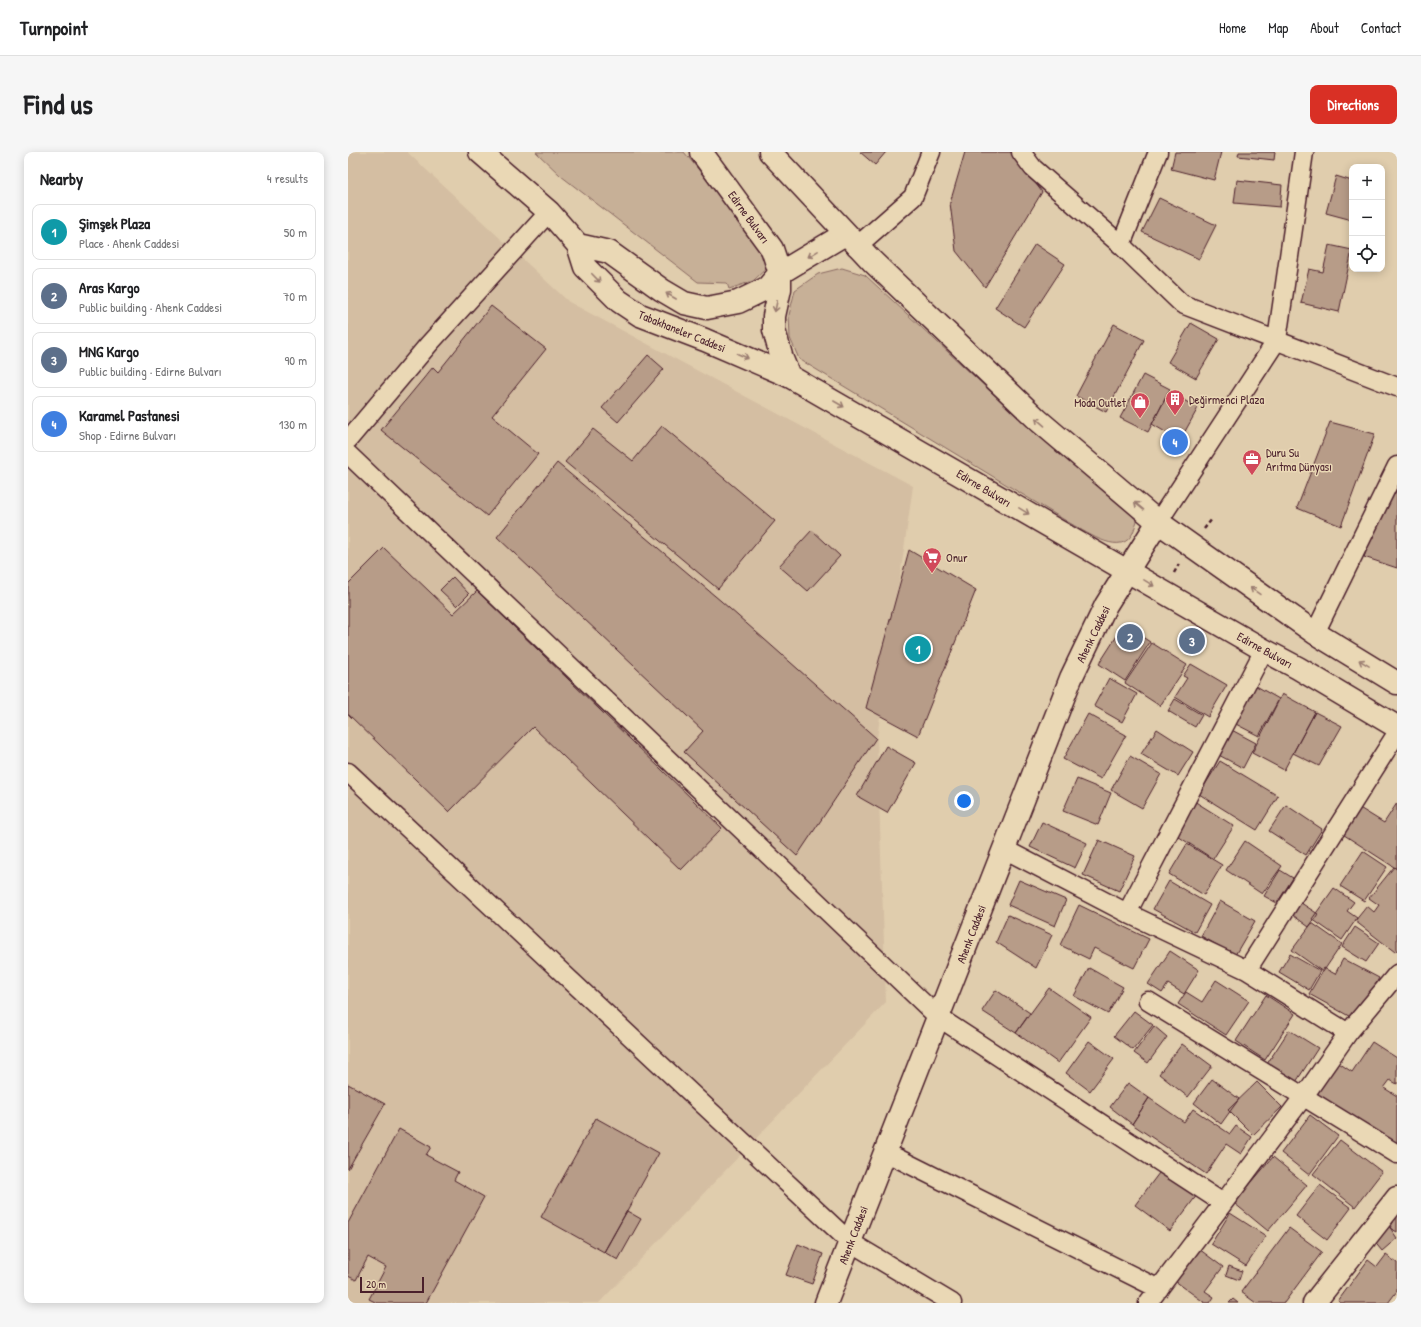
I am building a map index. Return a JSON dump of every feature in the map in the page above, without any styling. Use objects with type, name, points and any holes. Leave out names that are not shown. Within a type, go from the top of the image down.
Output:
[{"type":"main road","name":"Tabakhaneler Caddesi","points":[[480,152],[549,212],[578,245],[585,267],[618,301],[640,315],[695,335],[789,376]]},
{"type":"main road","name":"Edirne Bulvarı","points":[[701,152],[772,248],[780,273],[780,289],[774,316],[774,330],[782,359],[789,376],[1128,570],[1264,650],[1298,668],[1397,727]]},
{"type":"main road","points":[[770,152],[851,240],[1038,420],[1158,522],[1315,633],[1397,683]]},
{"type":"main road","points":[[578,245],[609,252],[662,290],[684,303],[707,308],[738,302],[767,288],[780,273],[851,240]]},
{"type":"main road","points":[[695,335],[695,324],[707,308]]},
{"type":"main road","name":"Ahenk Caddesi","points":[[826,1303],[1071,678],[1106,605],[1158,522]]},
{"type":"main road","points":[[1314,1303],[1397,1198]]},
{"type":"street","points":[[851,240],[913,197],[931,152]]},
{"type":"street","points":[[1021,152],[1033,168],[1121,245],[1182,304],[1397,387]]},
{"type":"street","points":[[1121,245],[1158,152]]},
{"type":"street","points":[[1158,522],[1277,340],[1304,152]]},
{"type":"street","points":[[348,440],[429,344],[549,212]]},
{"type":"street","points":[[348,454],[938,1017],[1223,1203]]},
{"type":"street","points":[[1315,633],[1397,466]]},
{"type":"street","points":[[1126,913],[1264,650]]},
{"type":"street","points":[[1247,970],[1397,733]]},
{"type":"street","points":[[348,772],[850,1242],[952,1303]]},
{"type":"street","points":[[1004,849],[1126,913],[1247,970],[1348,1033]]},
{"type":"street","points":[[885,1152],[1154,1296],[1304,1096],[1348,1033],[1397,974]]},
{"type":"street","points":[[1148,1001],[1397,1154]]},
{"type":"path","points":[[1173,574],[1182,560]]},
{"type":"shaded area","points":[[348,152],[407,152],[569,302],[913,486],[877,738],[886,1002],[599,1303],[348,1303]]},
{"type":"shaded area","points":[[536,152],[684,152],[774,261],[753,281],[729,289],[727,283],[698,282],[561,176]]},
{"type":"shaded area","points":[[842,268],[865,275],[990,391],[1128,510],[1137,521],[1131,536],[1125,541],[1118,543],[1100,540],[799,359],[790,338],[789,315],[795,290],[818,274]]},
{"type":"building","points":[[860,152],[886,152],[875,165]]},
{"type":"building","points":[[965,152],[1012,152],[1042,192],[985,287],[956,251],[950,203]]},
{"type":"building","points":[[1175,152],[1221,152],[1214,180],[1171,169]]},
{"type":"building","points":[[1239,152],[1275,152],[1274,160],[1238,156]]},
{"type":"building","points":[[1336,176],[1349,180],[1349,219],[1326,213]]},
{"type":"building","points":[[1237,180],[1282,185],[1280,207],[1234,203]]},
{"type":"building","points":[[1159,198],[1216,225],[1199,259],[1142,232]]},
{"type":"building","points":[[1035,244],[1065,264],[1024,327],[995,308]]},
{"type":"building","points":[[1329,245],[1349,249],[1349,264],[1339,312],[1301,303],[1309,269],[1323,272]]},
{"type":"building","points":[[491,306],[546,349],[492,416],[538,454],[487,516],[381,430],[433,367],[438,372]]},
{"type":"building","points":[[1191,323],[1219,339],[1196,378],[1168,362]]},
{"type":"building","points":[[1114,324],[1144,340],[1106,412],[1076,396]]},
{"type":"building","points":[[648,355],[664,369],[618,422],[602,408]]},
{"type":"building","points":[[1143,375],[1170,389],[1148,432],[1120,418]]},
{"type":"building","name":"Değirmenci Plaza","points":[[1169,392],[1198,408],[1183,435],[1172,436],[1152,424]]},
{"type":"building","points":[[1330,422],[1375,434],[1341,526],[1297,508]]},
{"type":"building","points":[[662,426],[775,521],[718,589],[565,462],[593,429],[633,461]]},
{"type":"building","points":[[557,463],[721,601],[876,738],[797,856],[684,752],[703,731],[497,537]]},
{"type":"building","points":[[1390,483],[1397,486],[1397,568],[1364,557]]},
{"type":"building","points":[[812,530],[840,556],[808,591],[779,566]]},
{"type":"building","points":[[384,548],[453,614],[477,591],[722,828],[681,870],[533,727],[449,812],[348,714],[348,584]]},
{"type":"building","points":[[909,550],[976,590],[918,736],[866,708]]},
{"type":"building","points":[[453,577],[469,594],[457,606],[440,590]]},
{"type":"building","points":[[1124,625],[1150,642],[1125,681],[1099,664]]},
{"type":"building","points":[[1152,643],[1187,665],[1160,706],[1125,683]]},
{"type":"building","points":[[1191,664],[1227,685],[1208,717],[1175,697],[1187,678],[1183,676]]},
{"type":"building","points":[[1109,678],[1137,694],[1122,722],[1094,706]]},
{"type":"building","points":[[1251,683],[1279,699],[1259,736],[1230,721]]},
{"type":"building","points":[[1282,694],[1315,712],[1284,770],[1252,753]]},
{"type":"building","points":[[1175,699],[1202,715],[1195,727],[1168,711]]},
{"type":"building","points":[[1315,712],[1342,726],[1319,766],[1293,753]]},
{"type":"building","points":[[1088,714],[1126,735],[1101,779],[1063,759]]},
{"type":"building","points":[[1228,728],[1256,743],[1243,768],[1215,753]]},
{"type":"building","points":[[1157,729],[1193,752],[1178,776],[1141,754]]},
{"type":"building","points":[[886,746],[916,763],[887,813],[857,796]]},
{"type":"building","points":[[1130,756],[1161,774],[1142,808],[1111,790]]},
{"type":"building","points":[[1220,761],[1278,796],[1257,830],[1199,794]]},
{"type":"building","points":[[1077,779],[1111,793],[1098,825],[1063,811]]},
{"type":"building","points":[[1194,801],[1234,826],[1213,859],[1173,833]]},
{"type":"building","points":[[1397,803],[1397,869],[1341,833],[1358,807],[1384,823]]},
{"type":"building","points":[[1286,805],[1322,829],[1306,855],[1269,831]]},
{"type":"building","points":[[1042,822],[1087,843],[1075,868],[1030,847]]},
{"type":"building","points":[[1099,840],[1135,856],[1119,891],[1083,875]]},
{"type":"building","points":[[1245,841],[1282,866],[1262,894],[1226,870]]},
{"type":"building","points":[[1187,844],[1222,865],[1204,895],[1169,874]]},
{"type":"building","points":[[1363,851],[1387,867],[1364,901],[1340,886]]},
{"type":"building","points":[[1394,867],[1397,869],[1397,950],[1395,952],[1355,921],[1367,906],[1374,912],[1379,905],[1369,898]]},
{"type":"building","points":[[1280,870],[1293,878],[1277,903],[1264,896]]},
{"type":"building","points":[[1019,880],[1066,900],[1055,926],[1008,905]]},
{"type":"building","points":[[1169,881],[1210,905],[1195,932],[1153,909]]},
{"type":"building","points":[[1334,888],[1354,902],[1347,911],[1357,918],[1342,940],[1312,919]]},
{"type":"building","points":[[1220,901],[1255,921],[1235,955],[1201,936]]},
{"type":"building","points":[[1298,901],[1318,914],[1309,927],[1290,913]]},
{"type":"building","points":[[1079,905],[1149,939],[1134,968],[1094,948],[1089,959],[1060,945]]},
{"type":"building","points":[[1008,915],[1052,935],[1036,968],[996,942]]},
{"type":"building","points":[[1312,923],[1342,944],[1323,972],[1292,950]]},
{"type":"building","points":[[1355,927],[1379,943],[1366,962],[1342,947]]},
{"type":"building","points":[[1170,951],[1199,970],[1184,994],[1168,984],[1162,993],[1148,984]]},
{"type":"building","points":[[1290,954],[1320,971],[1309,990],[1279,972]]},
{"type":"building","points":[[1343,959],[1379,978],[1356,1020],[1309,994],[1324,968],[1335,974]]},
{"type":"building","points":[[1089,968],[1123,987],[1108,1014],[1074,996]]},
{"type":"building","points":[[1216,980],[1249,1001],[1226,1035],[1178,1004],[1186,992],[1202,1002]]},
{"type":"building","points":[[1049,988],[1091,1017],[1058,1063],[1016,1033]]},
{"type":"building","points":[[996,990],[1030,1013],[1016,1033],[982,1011]]},
{"type":"building","points":[[1266,995],[1295,1014],[1265,1060],[1236,1041]]},
{"type":"building","points":[[1134,1011],[1153,1025],[1133,1050],[1114,1036]]},
{"type":"building","points":[[1154,1026],[1167,1037],[1148,1063],[1134,1053]]},
{"type":"building","points":[[1289,1030],[1318,1048],[1296,1082],[1267,1064]]},
{"type":"building","points":[[1089,1041],[1114,1059],[1090,1091],[1066,1073]]},
{"type":"building","points":[[1372,1042],[1397,1058],[1397,1084],[1390,1080],[1384,1088],[1397,1096],[1397,1147],[1314,1094],[1336,1061],[1352,1072]]},
{"type":"building","points":[[1182,1044],[1212,1066],[1188,1097],[1159,1074]]},
{"type":"building","points":[[1212,1079],[1239,1099],[1221,1124],[1194,1103]]},
{"type":"building","points":[[1257,1082],[1282,1107],[1253,1135],[1228,1110]]},
{"type":"building","points":[[1128,1083],[1149,1098],[1132,1124],[1110,1107]]},
{"type":"building","points":[[348,1084],[385,1104],[348,1169]]},
{"type":"building","points":[[1149,1098],[1184,1122],[1193,1109],[1230,1134],[1236,1126],[1252,1137],[1241,1154],[1226,1144],[1206,1174],[1132,1124]]},
{"type":"building","points":[[1310,1115],[1338,1136],[1309,1175],[1281,1153]]},
{"type":"building","points":[[596,1118],[659,1153],[604,1252],[541,1217]]},
{"type":"building","points":[[399,1129],[431,1147],[426,1155],[458,1172],[454,1180],[484,1197],[426,1303],[377,1303],[369,1299],[386,1267],[368,1257],[356,1280],[348,1276],[348,1223]]},
{"type":"building","points":[[1340,1140],[1382,1172],[1355,1207],[1313,1174]]},
{"type":"building","points":[[1273,1157],[1307,1185],[1268,1231],[1234,1203]]},
{"type":"building","points":[[1162,1169],[1197,1195],[1170,1231],[1135,1205]]},
{"type":"building","points":[[1320,1185],[1351,1208],[1327,1240],[1296,1216]]},
{"type":"building","points":[[627,1211],[641,1219],[618,1260],[604,1252]]},
{"type":"building","points":[[1230,1213],[1266,1236],[1246,1266],[1211,1244]]},
{"type":"building","points":[[1397,1215],[1397,1232],[1390,1228]]},
{"type":"building","points":[[1389,1226],[1397,1238],[1382,1251],[1373,1240]]},
{"type":"building","points":[[1289,1228],[1322,1252],[1284,1303],[1256,1303],[1241,1292]]},
{"type":"building","points":[[798,1244],[823,1254],[812,1284],[786,1275]]},
{"type":"building","points":[[1195,1246],[1223,1267],[1205,1291],[1214,1297],[1210,1303],[1205,1303],[1171,1278]]},
{"type":"building","points":[[1386,1255],[1397,1263],[1397,1291],[1388,1303],[1341,1303],[1338,1301],[1368,1260],[1377,1267]]},
{"type":"building","points":[[1229,1266],[1242,1271],[1239,1280],[1226,1275]]},
{"type":"building","points":[[1233,1299],[1238,1303],[1229,1303]]},
{"type":"place","name":"Değirmenci Plaza","points":[[1175,416]]},
{"type":"place","name":"Moda Outlet","points":[[1140,419]]},
{"type":"place","name":"Karamel Pastanesi","points":[[1175,442]]},
{"type":"place","name":"Duru Su Arıtma Dünyası","points":[[1252,476]]},
{"type":"place","name":"Onur","points":[[932,574]]},
{"type":"place","name":"Aras Kargo","points":[[1130,637]]},
{"type":"place","name":"MNG Kargo","points":[[1192,641]]},
{"type":"place","name":"Şimşek Plaza","points":[[918,649]]}]
